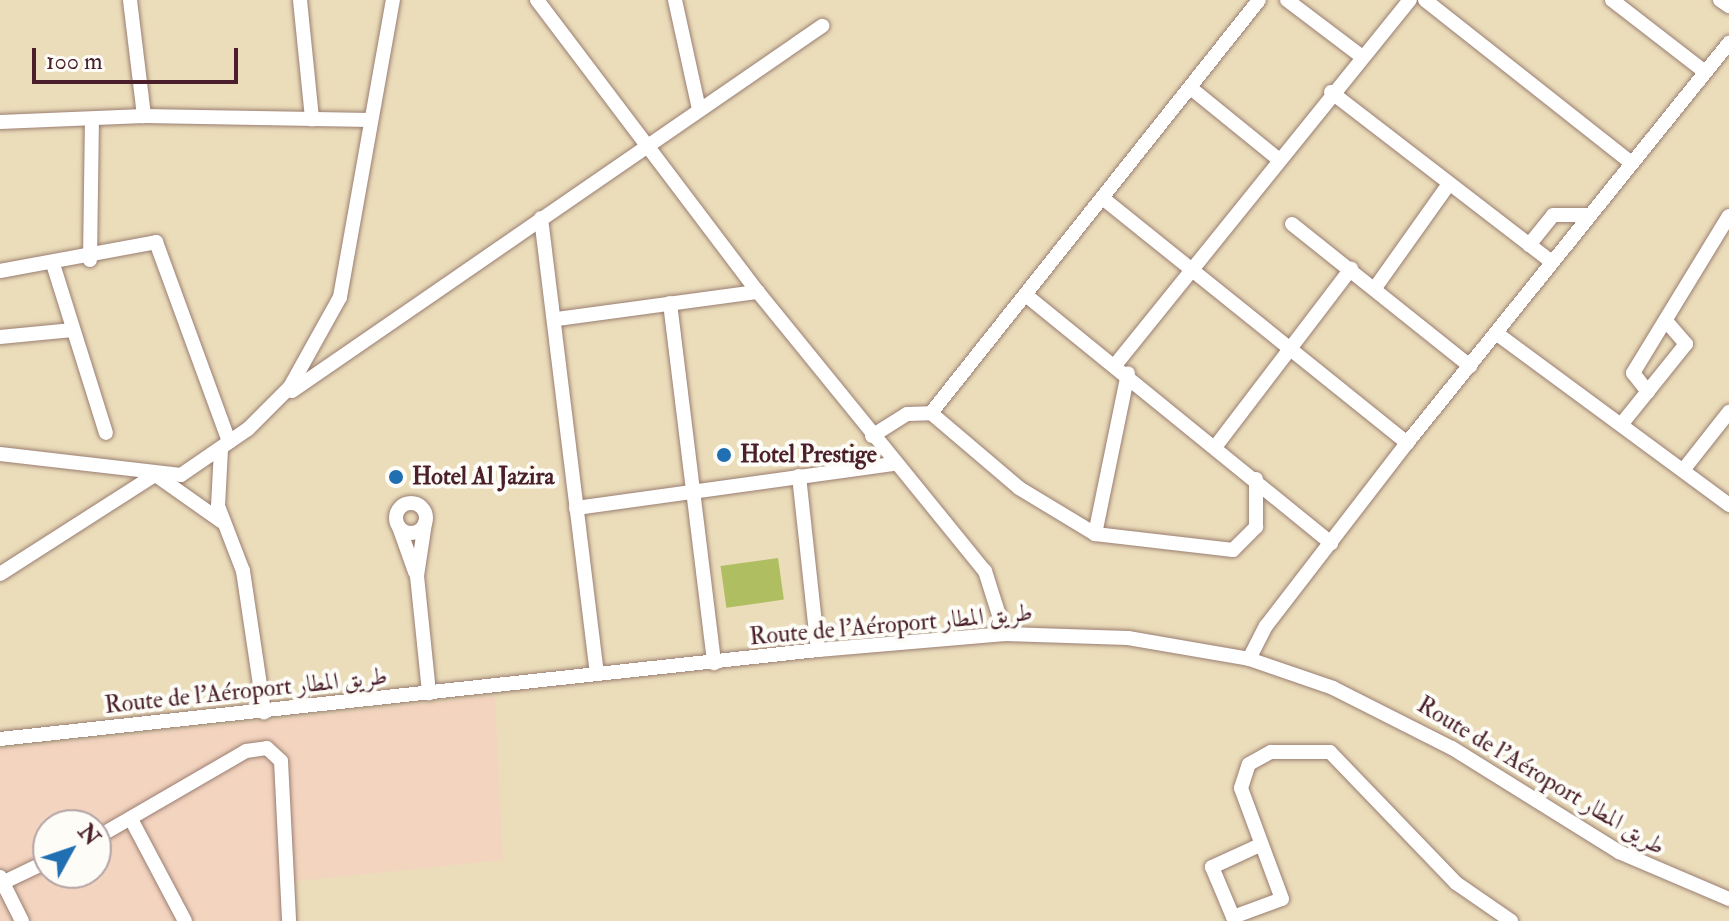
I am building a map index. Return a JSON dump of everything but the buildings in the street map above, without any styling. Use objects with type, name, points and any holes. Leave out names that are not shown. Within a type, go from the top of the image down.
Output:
[{"type":"street","points":[[300,0],[312,119]]},
{"type":"street","points":[[278,399],[306,366],[340,297],[393,0]]},
{"type":"street","points":[[537,0],[649,142],[758,292],[872,436],[985,571],[1005,634]]},
{"type":"street","points":[[675,0],[699,109]]},
{"type":"street","points":[[931,413],[947,384],[1027,296],[1105,200],[1259,0]]},
{"type":"street","points":[[1287,0],[1361,56]]},
{"type":"street","points":[[1095,534],[1122,368],[1191,266],[1331,92],[1410,0]]},
{"type":"street","points":[[1425,0],[1630,162]]},
{"type":"street","points":[[1612,0],[1704,71]]},
{"type":"street","points":[[1720,0],[1729,6]]},
{"type":"street","points":[[131,1],[144,116]]},
{"type":"street","points":[[0,454],[156,477],[181,475],[225,446],[278,399],[822,26]]},
{"type":"street","points":[[1249,659],[1407,443],[1630,162],[1729,43]]},
{"type":"street","points":[[1192,89],[1277,158]]},
{"type":"street","points":[[1331,92],[1552,262]]},
{"type":"street","points":[[0,122],[92,121],[144,116],[371,120]]},
{"type":"street","points":[[90,260],[92,121]]},
{"type":"street","points":[[1375,288],[1449,184]]},
{"type":"street","points":[[1105,200],[1290,343],[1407,443]]},
{"type":"street","points":[[1529,245],[1553,215],[1589,215]]},
{"type":"street","points":[[541,218],[557,319],[597,674]]},
{"type":"street","points":[[1648,392],[1633,373],[1668,323],[1728,218]]},
{"type":"street","points":[[1292,224],[1470,366]]},
{"type":"street","points":[[0,271],[90,260],[160,245],[225,446],[216,489],[222,522],[243,571],[264,712]]},
{"type":"street","points":[[53,264],[106,433]]},
{"type":"street","points":[[1216,446],[1290,343],[1351,269]]},
{"type":"street","points":[[557,319],[758,292]]},
{"type":"street","points":[[1027,296],[1122,368],[1331,543]]},
{"type":"street","points":[[670,303],[714,663]]},
{"type":"street","points":[[1624,421],[1686,344],[1668,323]]},
{"type":"street","points":[[0,337],[73,330]]},
{"type":"street","points":[[1496,333],[1624,421],[1729,505]]},
{"type":"street","points":[[1684,469],[1729,412]]},
{"type":"street","points":[[872,436],[907,414],[931,413],[1019,488],[1095,534],[1233,550],[1256,527],[1256,479]]},
{"type":"street","points":[[576,508],[895,464]]},
{"type":"street","points":[[799,476],[818,650]]},
{"type":"street","points":[[156,477],[222,522]]},
{"type":"street","points":[[0,574],[156,477]]},
{"type":"street","points":[[417,576],[425,523],[422,508],[408,503],[397,511],[399,527],[417,576],[429,693]]},
{"type":"street","points":[[399,527],[415,532],[425,523]]},
{"type":"street","name":"Route de l'Aéroport طريق المطار","points":[[0,739],[818,650],[1005,634],[1128,638],[1249,659],[1387,712],[1619,852],[1729,899]]},
{"type":"street","points":[[112,830],[246,751],[276,754],[289,921]]},
{"type":"street","points":[[1260,845],[1212,867],[1233,917],[1281,902],[1241,788],[1249,764],[1271,752],[1330,752],[1456,883],[1511,921]]},
{"type":"street","points":[[132,821],[185,921]]},
{"type":"street","points":[[22,921],[1,881],[32,868]]},
{"type":"shaded area","points":[[495,696],[503,860],[288,882],[290,921],[0,921],[0,749]]},
{"type":"green space","points":[[778,558],[784,600],[726,608],[721,566]]},
{"type":"place","name":"Hotel Prestige","points":[[724,455]]},
{"type":"place","name":"Hotel Al Jazira","points":[[396,477]]}]
